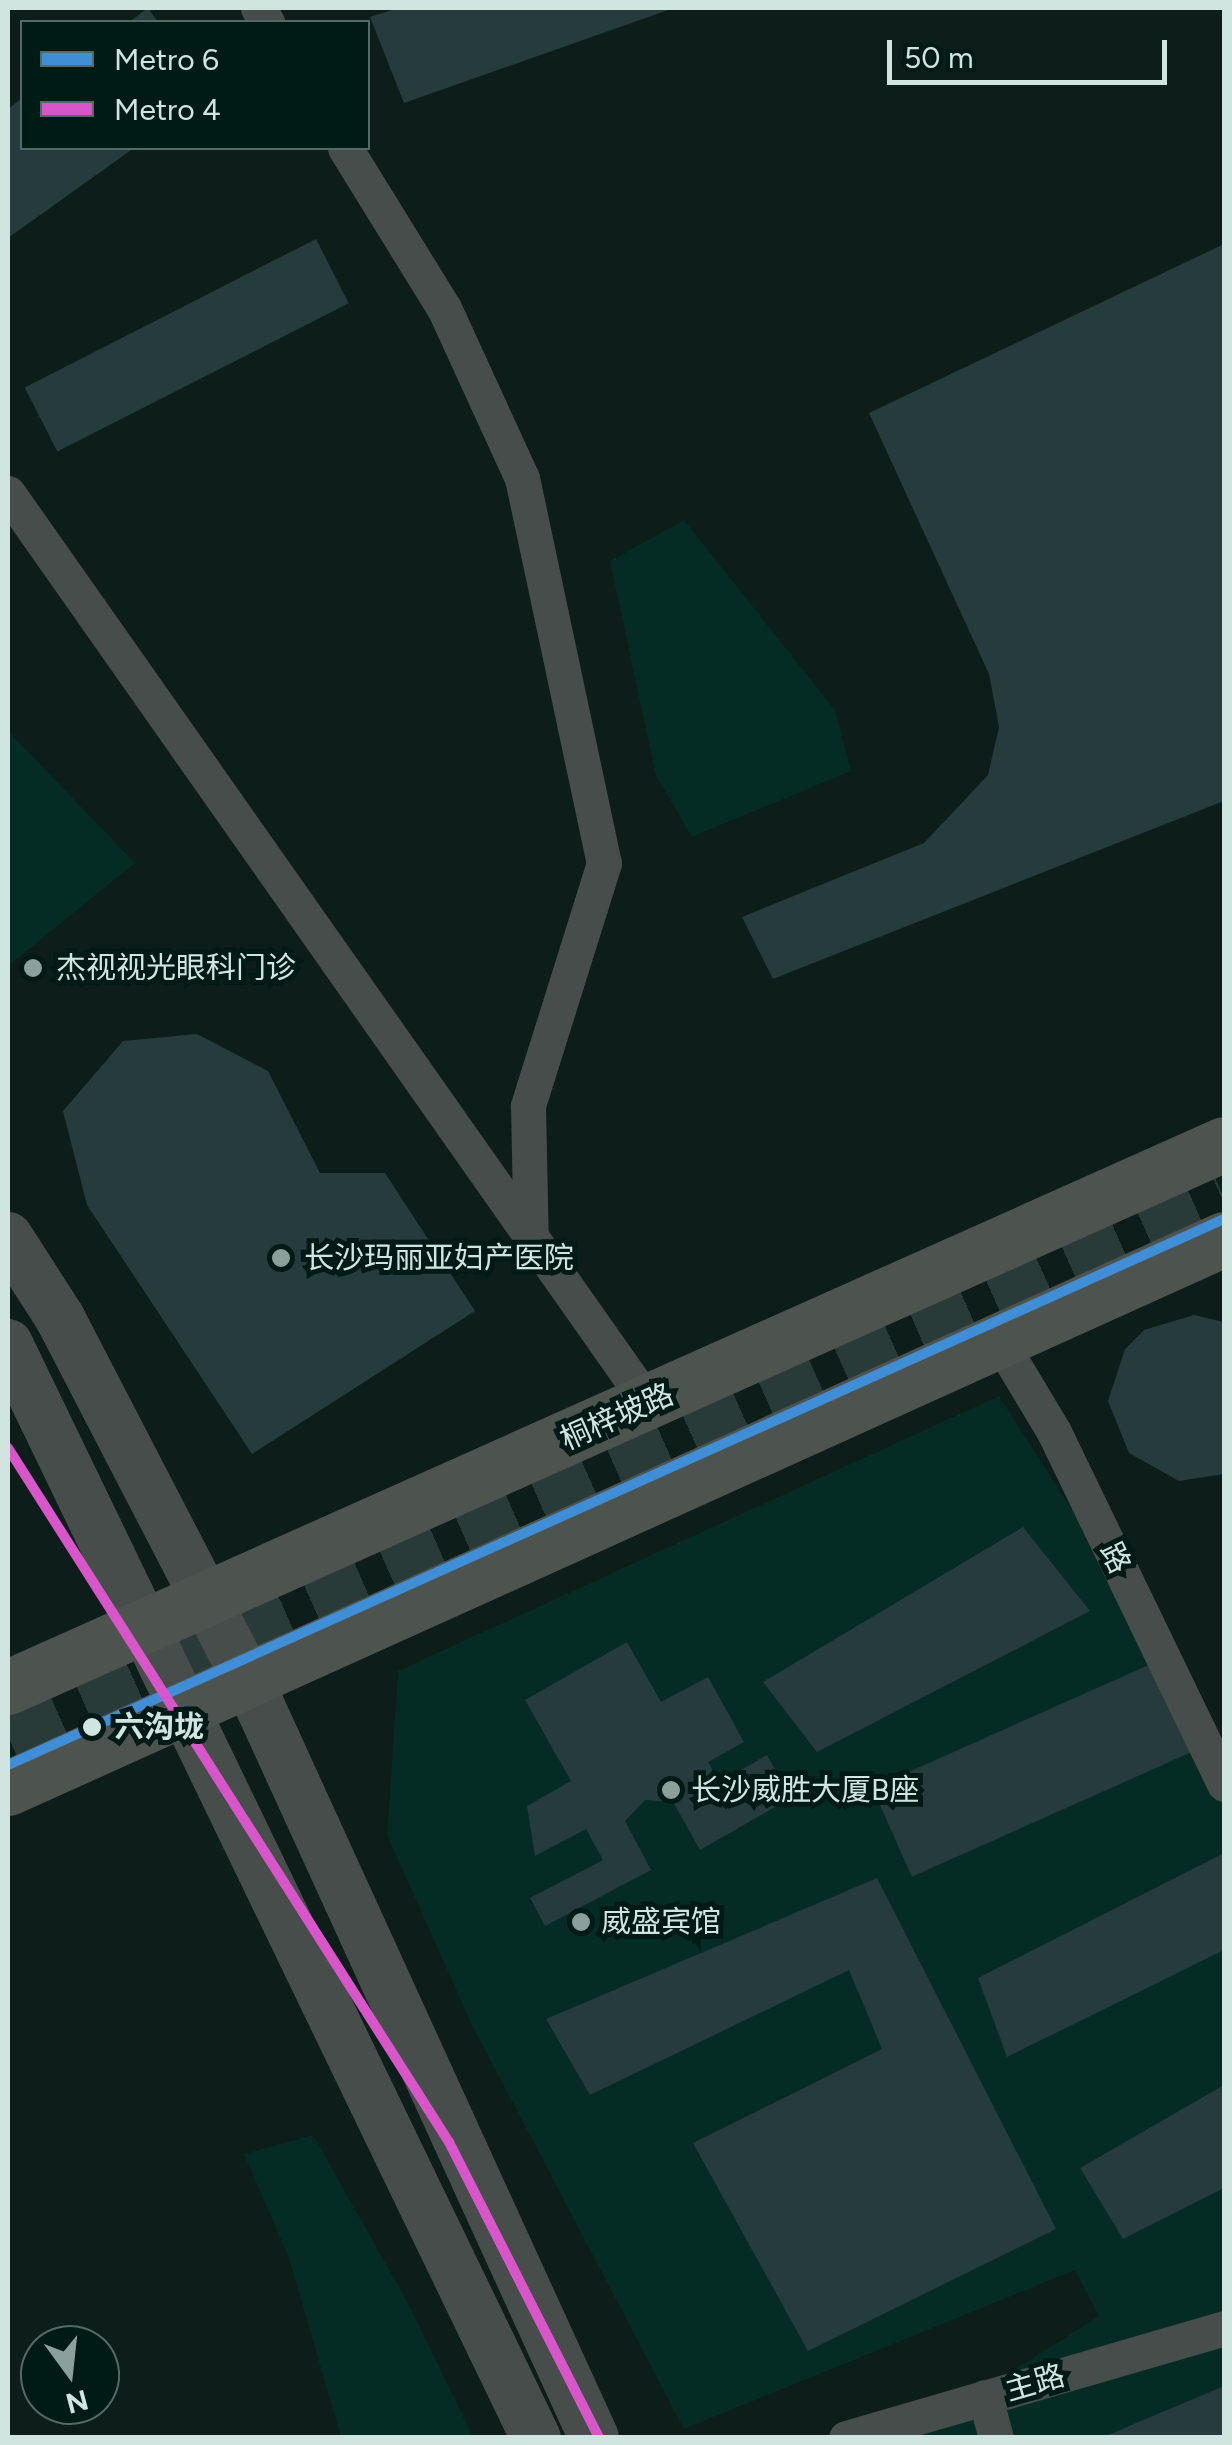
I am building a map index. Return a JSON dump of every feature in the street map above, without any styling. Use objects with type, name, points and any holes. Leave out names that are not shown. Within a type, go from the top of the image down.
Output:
[{"type":"main road","name":"桐梓坡路","points":[[8,1687],[1224,1144]]},
{"type":"main road","points":[[8,1237],[60,1318],[200,1602],[248,1680],[594,2438]]},
{"type":"main road","points":[[8,1788],[192,1710],[248,1680],[997,1338],[1224,1239]]},
{"type":"main road","points":[[8,1344],[144,1627],[192,1710],[536,2438]]},
{"type":"main road","points":[[8,1670],[144,1627]]},
{"type":"street","points":[[345,150],[444,308],[522,478],[604,863],[528,1106],[531,1248]]},
{"type":"street","points":[[8,493],[531,1248],[648,1403]]},
{"type":"street","name":"路","points":[[997,1338],[1054,1432],[1224,1784]]},
{"type":"street","name":"主路","points":[[846,2438],[1224,2328]]},
{"type":"street","points":[[985,2397],[996,2438]]},
{"type":"shaded area","points":[[684,520],[835,710],[851,771],[692,837],[656,776],[610,561]]},
{"type":"shaded area","points":[[8,731],[135,863],[8,966]]},
{"type":"shaded area","points":[[999,1396],[1154,1637],[1224,1774],[1224,2437],[908,2437],[1099,2316],[1075,2270],[684,2429],[471,2023],[387,1835],[398,1671]]},
{"type":"shaded area","points":[[313,2135],[408,2303],[473,2437],[341,2437],[289,2258],[244,2154]]},
{"type":"building","points":[[148,8],[157,20],[132,20]]},
{"type":"building","points":[[398,8],[674,8],[404,103],[370,17]]},
{"type":"building","points":[[20,100],[20,150],[131,150],[8,238],[8,109]]},
{"type":"building","points":[[316,239],[349,303],[57,452],[25,387]]},
{"type":"building","points":[[1224,244],[1224,801],[773,979],[742,917],[924,843],[988,775],[999,727],[989,674],[869,413]]},
{"type":"building","name":"长沙玛丽亚妇产医院","points":[[197,1034],[268,1071],[320,1173],[385,1173],[475,1311],[252,1454],[87,1205],[63,1111],[123,1041]]},
{"type":"building","points":[[1194,1315],[1224,1322],[1224,1474],[1179,1481],[1129,1453],[1108,1401],[1125,1349],[1144,1330]]},
{"type":"building","points":[[1023,1527],[1090,1611],[817,1752],[763,1682]]},
{"type":"building","name":"长沙威胜大厦B座","points":[[627,1642],[661,1702],[708,1677],[744,1742],[708,1762],[720,1782],[767,1755],[791,1798],[700,1850],[673,1802],[645,1800],[625,1821],[651,1870],[545,1926],[530,1898],[603,1860],[586,1829],[535,1856],[527,1806],[571,1781],[525,1700]]},
{"type":"building","points":[[1151,1664],[1190,1753],[912,1877],[872,1788]]},
{"type":"building","points":[[1224,1853],[1224,1950],[1007,2057],[978,1978]]},
{"type":"building","points":[[877,1878],[1056,2229],[808,2351],[693,2143],[882,2049],[849,1970],[590,2095],[546,2019]]},
{"type":"building","points":[[1224,2085],[1224,2188],[1123,2239],[1080,2168]]},
{"type":"building","points":[[1224,2386],[1224,2438],[1103,2438],[1103,2437]]},
{"type":"tunnel","points":[[8,1736],[1224,1197]]},
{"type":"metro line","name":"6","points":[[8,1765],[1224,1219]]},
{"type":"metro line","name":"4","points":[[8,1448],[449,2142],[599,2438]]},
{"type":"place","name":"杰视视光眼科门诊","points":[[33,968]]},
{"type":"place","name":"长沙玛丽亚妇产医院","points":[[281,1258]]},
{"type":"place","name":"六沟垅","points":[[92,1727]]},
{"type":"place","name":"长沙威胜大厦B座","points":[[671,1790]]},
{"type":"place","name":"威盛宾馆","points":[[581,1922]]}]
